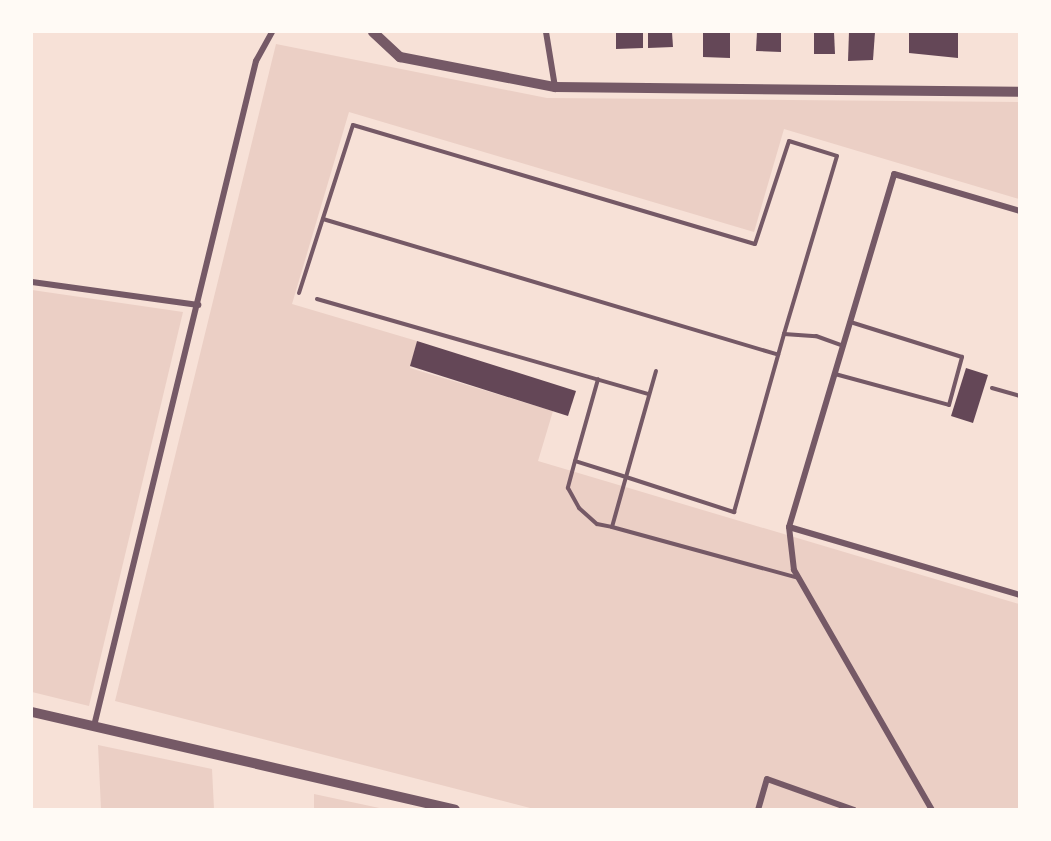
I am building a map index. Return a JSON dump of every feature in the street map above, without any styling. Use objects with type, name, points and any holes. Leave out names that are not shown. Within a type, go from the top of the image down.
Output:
[{"type":"street","points":[[94,726],[256,61],[272,32]]},
{"type":"street","points":[[373,32],[400,57],[555,87],[1020,92]]},
{"type":"street","points":[[546,32],[555,87]]},
{"type":"street","points":[[932,810],[799,578],[789,527],[894,174],[1020,211]]},
{"type":"street","points":[[32,282],[198,304]]},
{"type":"street","points":[[789,527],[1020,595]]},
{"type":"street","points":[[32,712],[455,810]]},
{"type":"street","points":[[758,810],[767,779],[833,806],[854,810]]},
{"type":"lane","points":[[299,293],[353,125],[755,244],[789,141],[837,156],[734,512],[575,461]]},
{"type":"lane","points":[[323,219],[778,355]]},
{"type":"lane","points":[[317,299],[649,394]]},
{"type":"lane","points":[[835,374],[949,405],[962,357],[850,322]]},
{"type":"lane","points":[[784,334],[816,336],[843,346]]},
{"type":"lane","points":[[612,527],[656,371]]},
{"type":"lane","points":[[598,380],[568,488],[579,508],[597,524],[799,578]]},
{"type":"lane","points":[[992,388],[1020,396]]},
{"type":"shaded area","points":[[276,44],[547,98],[1019,102],[1019,199],[784,129],[754,232],[349,112],[292,304],[417,341],[410,368],[553,411],[538,461],[1019,604],[1019,809],[534,809],[115,701]]},
{"type":"shaded area","points":[[32,290],[183,312],[89,706],[32,692]]},
{"type":"shaded area","points":[[98,745],[212,769],[214,809],[101,809]]},
{"type":"shaded area","points":[[314,794],[384,809],[314,809]]},
{"type":"building","points":[[616,32],[643,32],[643,48],[616,49]]},
{"type":"building","points":[[648,32],[672,32],[673,47],[648,48]]},
{"type":"building","points":[[703,32],[730,32],[730,58],[703,57]]},
{"type":"building","points":[[757,32],[781,32],[781,52],[756,51]]},
{"type":"building","points":[[814,32],[834,32],[835,54],[814,54]]},
{"type":"building","points":[[849,32],[875,32],[873,60],[848,61]]},
{"type":"building","points":[[909,32],[958,32],[958,58],[909,53]]},
{"type":"building","points":[[417,341],[576,391],[568,416],[410,366]]},
{"type":"building","points":[[966,368],[988,375],[973,423],[951,416]]}]
